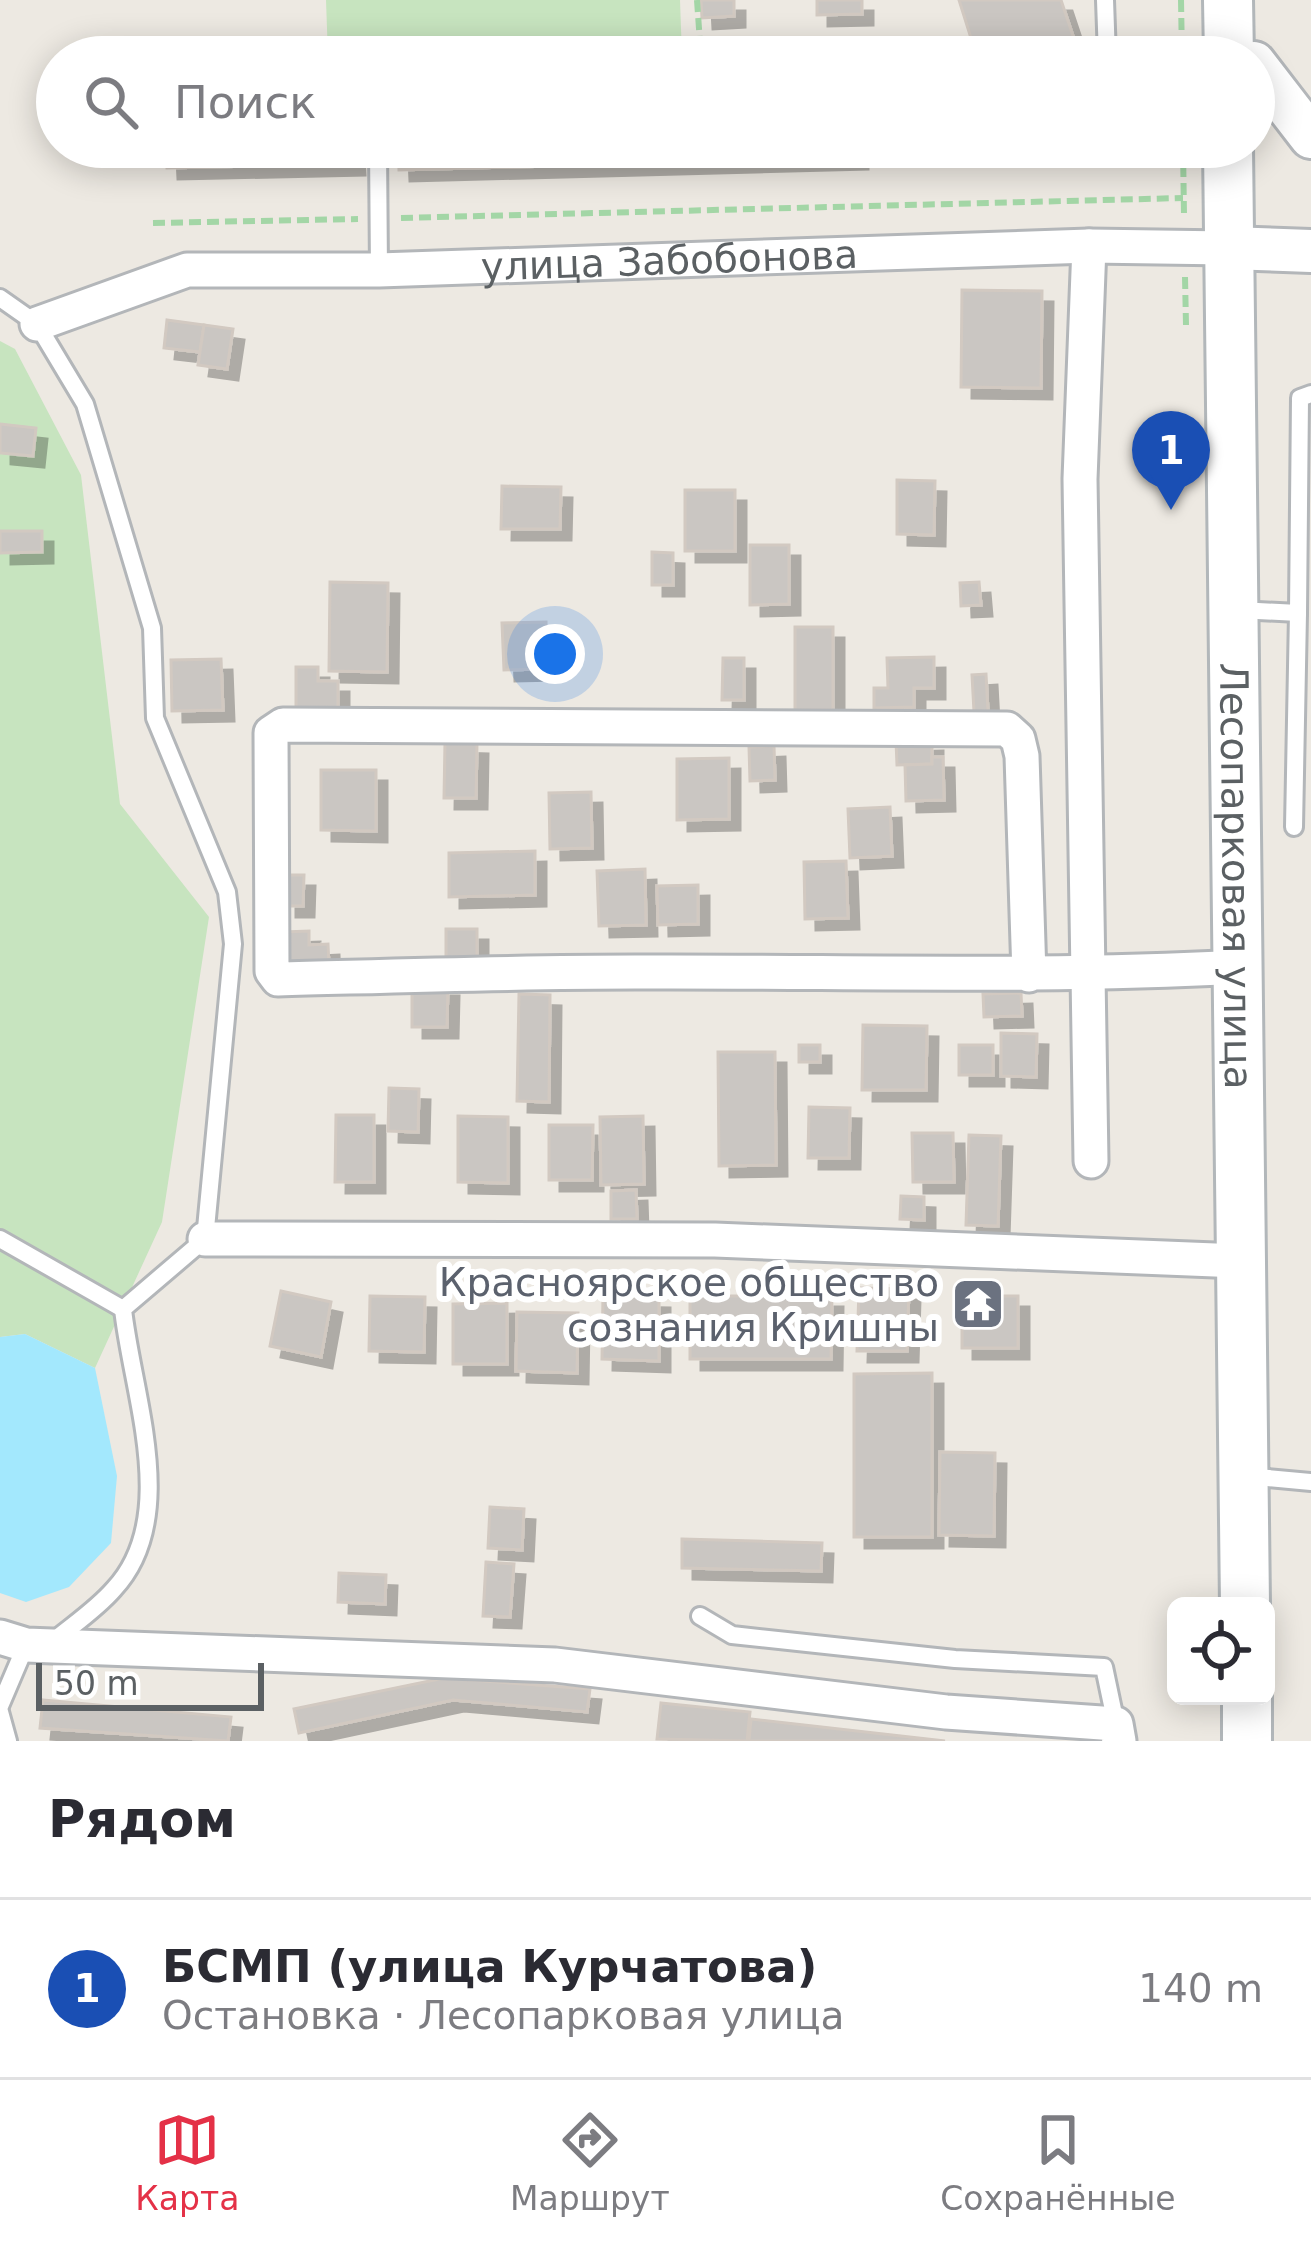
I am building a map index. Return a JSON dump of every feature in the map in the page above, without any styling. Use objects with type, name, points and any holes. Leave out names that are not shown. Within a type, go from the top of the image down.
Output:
[{"type":"main road","points":[[1228,3],[1228,36]]},
{"type":"main road","name":"Лесопарковая улица","points":[[1228,168],[1245,1597]]},
{"type":"main road","points":[[1247,1705],[1247,1741]]},
{"type":"street","points":[[1228,3],[1242,36]]},
{"type":"street","points":[[1275,90],[1311,137]]},
{"type":"street","points":[[1089,246],[1079,479],[1091,1162]]},
{"type":"street","name":"улица Забобонова","points":[[37,325],[188,270],[379,270],[1089,246],[1311,251]]},
{"type":"street","points":[[1029,975],[1022,756],[1018,739],[1007,729],[283,725],[272,734],[272,971],[278,979],[635,972],[1029,975],[1087,975],[1239,967]]},
{"type":"street","points":[[205,1238],[715,1240],[1240,1261]]},
{"type":"street","points":[[25,1643],[555,1665],[1117,1732]]},
{"type":"lane","points":[[1105,0],[1106,36]]},
{"type":"lane","points":[[378,168],[379,270]]},
{"type":"lane","points":[[0,298],[37,325],[85,404],[152,628],[155,718],[226,892],[233,944],[205,1238],[123,1310]]},
{"type":"lane","points":[[1294,827],[1300,398],[1311,394]]},
{"type":"lane","points":[[1232,609],[1298,613]]},
{"type":"lane","points":[[0,1239],[123,1310],[152,1468],[140,1538],[117,1587],[25,1643],[0,1709],[8,1741]]},
{"type":"lane","points":[[1243,1475],[1311,1482]]},
{"type":"lane","points":[[700,1616],[732,1635],[1104,1667],[1117,1732]]},
{"type":"path","points":[[697,0],[700,36]]},
{"type":"path","points":[[1181,0],[1182,36]]},
{"type":"path","points":[[153,223],[1184,198]]},
{"type":"green space","points":[[326,0],[680,0],[681,36],[327,36]]},
{"type":"green space","points":[[0,341],[15,349],[81,475],[120,804],[209,917],[162,1222],[95,1368],[25,1334],[0,1337]]},
{"type":"water","points":[[25,1334],[95,1368],[117,1476],[111,1543],[69,1587],[26,1602],[0,1593],[0,1337]]},
{"type":"building","points":[[701,0],[734,0],[734,16],[702,18]]},
{"type":"building","points":[[817,0],[862,0],[862,14],[817,15]]},
{"type":"building","points":[[959,0],[1061,0],[1073,36],[970,36]]},
{"type":"building","points":[[962,290],[1042,291],[1041,388],[961,387]]},
{"type":"building","points":[[167,320],[204,325],[200,352],[164,348]]},
{"type":"building","points":[[204,325],[233,329],[227,369],[198,365]]},
{"type":"building","points":[[0,424],[36,428],[33,456],[0,453]]},
{"type":"building","points":[[897,480],[935,481],[934,535],[897,534]]},
{"type":"building","points":[[502,486],[561,487],[560,529],[501,529]]},
{"type":"building","points":[[685,490],[735,490],[735,551],[685,551]]},
{"type":"building","points":[[0,531],[42,531],[42,552],[0,553]]},
{"type":"building","points":[[750,545],[789,545],[789,604],[750,605]]},
{"type":"building","points":[[652,552],[673,553],[673,585],[652,585]]},
{"type":"building","points":[[330,582],[388,583],[387,672],[329,671]]},
{"type":"building","points":[[979,582],[981,605],[961,606],[960,583]]},
{"type":"building","points":[[546,622],[546,669],[504,670],[502,623]]},
{"type":"building","points":[[795,627],[833,627],[833,710],[795,710]]},
{"type":"building","points":[[934,657],[934,688],[914,688],[914,707],[874,708],[874,688],[888,688],[887,658]]},
{"type":"building","points":[[723,658],[744,658],[744,700],[722,700]]},
{"type":"building","points":[[221,659],[223,710],[172,711],[171,660]]},
{"type":"building","points":[[296,667],[318,667],[318,681],[338,681],[338,710],[296,710]]},
{"type":"building","points":[[986,674],[988,711],[974,712],[972,675]]},
{"type":"building","points":[[932,740],[932,764],[897,765],[896,741]]},
{"type":"building","points":[[445,742],[477,743],[476,798],[444,798]]},
{"type":"building","points":[[774,746],[775,780],[750,781],[749,747]]},
{"type":"building","points":[[932,757],[943,757],[944,800],[906,801],[905,765],[932,764]]},
{"type":"building","points":[[729,758],[729,819],[677,820],[677,759]]},
{"type":"building","points":[[321,770],[376,770],[376,831],[321,830]]},
{"type":"building","points":[[591,792],[592,848],[550,849],[549,793]]},
{"type":"building","points":[[890,807],[892,856],[850,858],[848,809]]},
{"type":"building","points":[[535,851],[535,895],[449,897],[449,853]]},
{"type":"building","points":[[846,861],[848,918],[805,919],[804,862]]},
{"type":"building","points":[[645,869],[646,925],[599,926],[597,871]]},
{"type":"building","points":[[285,875],[304,875],[303,906],[285,906]]},
{"type":"building","points":[[698,885],[698,924],[658,925],[657,886]]},
{"type":"building","points":[[446,929],[477,929],[477,961],[446,961]]},
{"type":"building","points":[[309,931],[309,945],[328,944],[329,967],[284,968],[284,932]]},
{"type":"building","points":[[412,985],[448,985],[447,1027],[412,1027]]},
{"type":"building","points":[[1021,993],[1022,1016],[984,1017],[983,994]]},
{"type":"building","points":[[519,994],[550,995],[549,1102],[517,1101]]},
{"type":"building","points":[[863,1025],[927,1026],[926,1090],[862,1090]]},
{"type":"building","points":[[1001,1033],[1037,1034],[1036,1077],[1001,1076]]},
{"type":"building","points":[[799,1045],[820,1045],[820,1062],[799,1062]]},
{"type":"building","points":[[959,1045],[993,1045],[993,1075],[959,1075]]},
{"type":"building","points":[[718,1052],[775,1052],[776,1165],[719,1166]]},
{"type":"building","points":[[389,1088],[419,1089],[418,1132],[388,1131]]},
{"type":"building","points":[[809,1107],[850,1108],[849,1158],[808,1158]]},
{"type":"building","points":[[336,1115],[374,1115],[374,1182],[335,1182]]},
{"type":"building","points":[[458,1116],[508,1117],[508,1183],[458,1182]]},
{"type":"building","points":[[643,1116],[644,1184],[601,1185],[600,1117]]},
{"type":"building","points":[[549,1125],[593,1125],[592,1180],[549,1180]]},
{"type":"building","points":[[912,1133],[953,1133],[954,1182],[913,1182]]},
{"type":"building","points":[[969,1135],[1001,1136],[998,1226],[966,1225]]},
{"type":"building","points":[[636,1190],[637,1219],[611,1219],[611,1191]]},
{"type":"building","points":[[901,1196],[924,1197],[924,1220],[900,1219]]},
{"type":"building","points":[[859,1288],[909,1289],[907,1351],[857,1351]]},
{"type":"building","points":[[281,1291],[331,1302],[321,1357],[270,1346]]},
{"type":"building","points":[[370,1296],[425,1297],[424,1352],[369,1351]]},
{"type":"building","points":[[603,1296],[659,1297],[659,1361],[602,1359]]},
{"type":"building","points":[[690,1296],[832,1296],[831,1359],[690,1359]]},
{"type":"building","points":[[962,1296],[1018,1296],[1018,1348],[962,1348]]},
{"type":"building","points":[[507,1303],[507,1364],[453,1364],[453,1304]]},
{"type":"building","points":[[517,1312],[578,1313],[577,1373],[516,1371]]},
{"type":"building","points":[[932,1373],[932,1537],[854,1537],[854,1374]]},
{"type":"building","points":[[940,1452],[995,1453],[994,1536],[939,1535]]},
{"type":"building","points":[[490,1507],[524,1509],[522,1550],[488,1548]]},
{"type":"building","points":[[682,1539],[822,1543],[821,1571],[682,1568]]},
{"type":"building","points":[[486,1562],[514,1564],[510,1617],[483,1616]]},
{"type":"building","points":[[339,1573],[386,1575],[385,1604],[338,1602]]},
{"type":"building","points":[[444,1678],[590,1689],[587,1712],[453,1700],[299,1733],[294,1709]]},
{"type":"building","points":[[43,1700],[231,1717],[228,1741],[40,1728]]},
{"type":"building","points":[[661,1703],[750,1712],[747,1741],[657,1739]]},
{"type":"building","points":[[751,1719],[945,1741],[749,1741]]},
{"type":"place","name":"БСМП (улица Курчатова)","points":[[1171,510]]},
{"type":"place","name":"Красноярское общество сознания Кришны","points":[[978,1304]]}]
